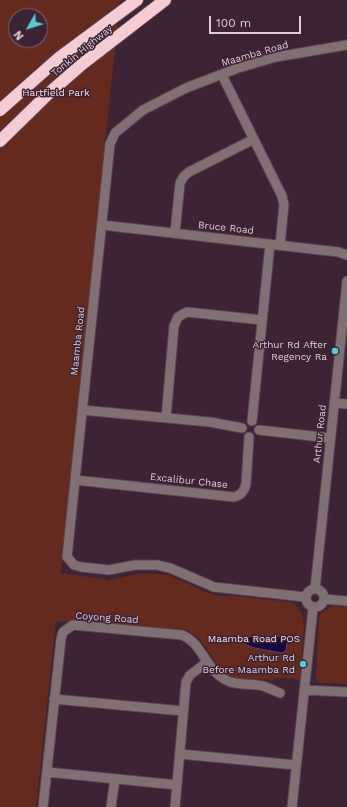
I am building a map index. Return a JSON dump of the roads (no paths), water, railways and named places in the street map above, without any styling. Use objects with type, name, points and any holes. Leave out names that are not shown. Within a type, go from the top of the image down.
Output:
[{"type":"highway","name":"Tonkin Highway","points":[[0,110],[60,58],[137,0]]},
{"type":"highway","name":"Tonkin Highway","points":[[0,141],[48,94],[81,65],[165,0]]},
{"type":"street","name":"Maamba Road","points":[[305,597],[214,587],[170,568],[157,565],[135,565],[109,570],[81,567],[74,565],[67,557],[110,144],[115,133],[143,110],[186,88],[238,68],[283,56],[347,45]]},
{"type":"street","points":[[222,75],[282,196],[284,205],[275,244],[262,320],[252,421]]},
{"type":"street","points":[[175,233],[180,184],[184,176],[189,172],[254,140]]},
{"type":"street","name":"Bruce Road","points":[[102,225],[275,244],[338,252],[347,255]]},
{"type":"street","name":"Arthur Road","points":[[315,589],[347,281]]},
{"type":"street","points":[[166,418],[174,326],[178,317],[187,312],[262,320]]},
{"type":"street","points":[[334,403],[347,404]]},
{"type":"street","points":[[82,410],[210,422],[242,428]]},
{"type":"street","points":[[242,428],[246,422],[252,421],[257,424],[259,430]]},
{"type":"street","points":[[242,428],[244,434],[249,437],[255,436],[259,430]]},
{"type":"street","points":[[259,430],[330,438]]},
{"type":"street","name":"Excalibur Chase","points":[[76,480],[234,497],[239,496],[245,489],[246,484],[249,437]]},
{"type":"street","points":[[315,589],[320,591],[324,596],[324,599],[319,607],[313,608],[308,605],[305,597],[309,590],[315,589]]},
{"type":"street","points":[[324,599],[347,601]]},
{"type":"street","points":[[292,807],[313,608]]},
{"type":"street","name":"Coyong Road","points":[[43,807],[60,639],[63,632],[73,625],[182,635],[189,638],[196,645],[222,679],[231,683],[263,686],[280,692]]},
{"type":"street","points":[[175,807],[186,682],[190,675],[208,662]]},
{"type":"street","points":[[304,690],[347,692]]},
{"type":"street","points":[[54,699],[183,711]]},
{"type":"street","points":[[180,754],[296,766]]},
{"type":"street","points":[[47,772],[176,785]]},
{"type":"street","points":[[111,807],[112,778]]},
{"type":"place","name":"Arthur Rd After Regency Ra","points":[[335,351]]},
{"type":"place","name":"Arthur Rd Before Maamba Rd","points":[[303,664]]},
{"type":"park label","name":"Hartfield Park","points":[[56,93]]},
{"type":"park label","name":"Maamba Road POS","points":[[254,639]]}]
